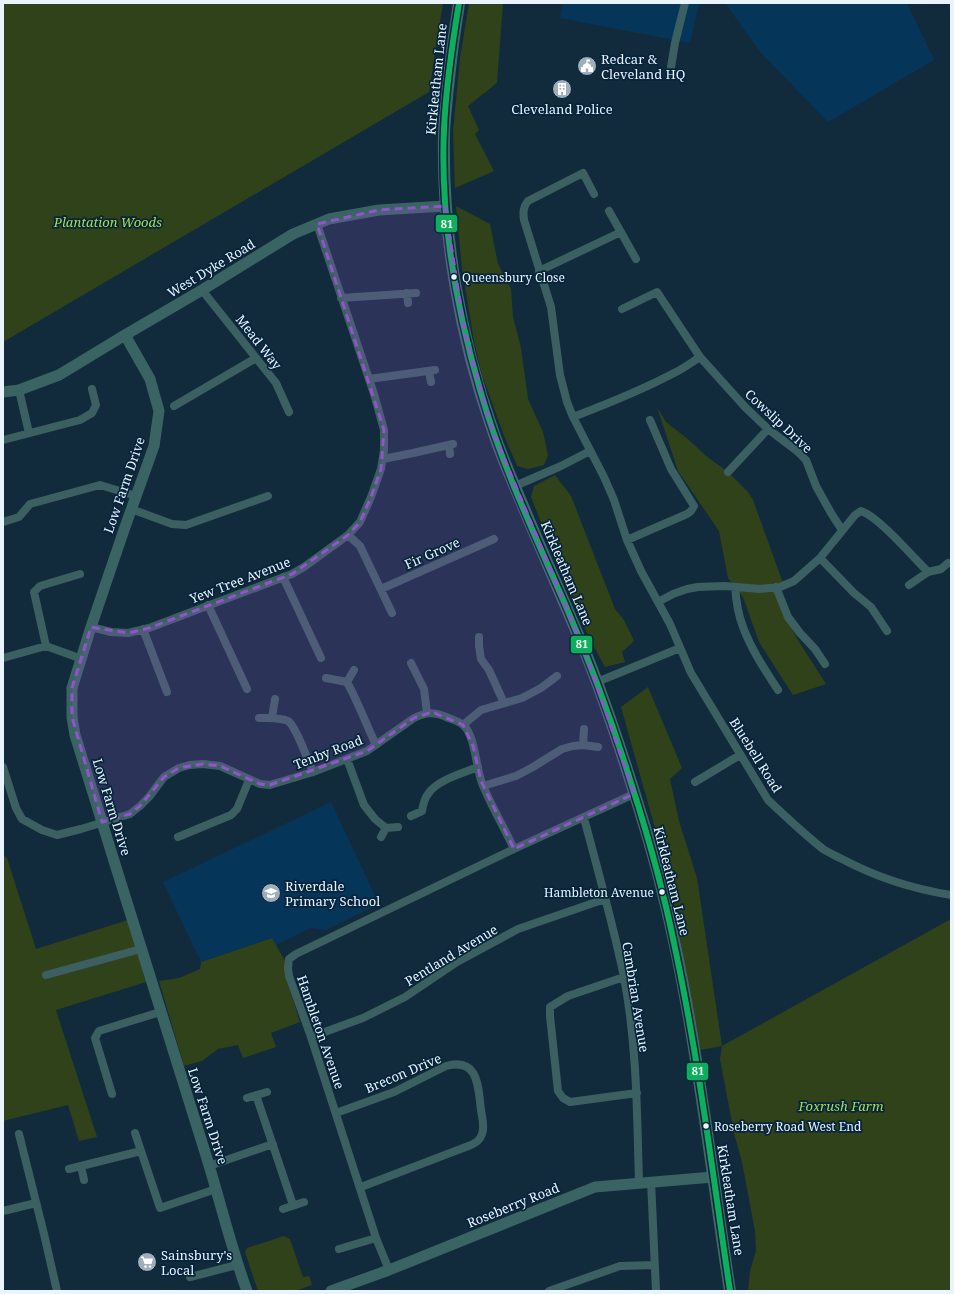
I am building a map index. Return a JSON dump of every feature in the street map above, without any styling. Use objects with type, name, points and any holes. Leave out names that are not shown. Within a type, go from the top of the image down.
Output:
[{"type":"main road","name":"Kirkleatham Lane","points":[[459,3],[453,40],[444,134],[445,206],[453,269],[465,333],[476,376],[493,431],[597,682],[646,833],[662,892],[674,945],[696,1063],[730,1291]]},
{"type":"street","points":[[670,73],[674,43],[685,3]]},
{"type":"street","points":[[594,194],[583,173],[528,200],[524,205],[524,220],[551,307],[560,375],[567,402],[573,417],[604,477],[614,500],[627,540],[641,571],[658,602],[687,589],[725,586],[760,589],[776,588],[794,581],[820,558],[857,512],[861,511],[866,512],[877,520],[928,572]]},
{"type":"street","name":"West Dyke Road","points":[[3,392],[19,390],[58,375],[124,334],[202,290],[293,234],[329,219],[379,210],[445,206]]},
{"type":"street","points":[[609,211],[636,259]]},
{"type":"street","name":"Yew Tree Avenue","points":[[91,627],[110,632],[128,633],[143,629],[283,577],[304,567],[348,535],[360,522],[381,469],[383,459],[384,430],[369,379],[317,224]]},
{"type":"street","points":[[539,271],[621,232]]},
{"type":"street","name":"Mead Way","points":[[202,290],[276,383],[289,412]]},
{"type":"street","name":"Cowslip Drive","points":[[622,309],[657,292],[700,357],[745,407],[768,429],[806,460],[816,486],[842,530]]},
{"type":"street","points":[[407,293],[408,304]]},
{"type":"street","points":[[341,298],[416,293]]},
{"type":"street","name":"Low Farm Drive","points":[[124,334],[150,380],[159,411],[154,446],[91,627],[72,688],[72,717],[75,735],[209,1166],[237,1265],[247,1291]]},
{"type":"street","points":[[573,417],[617,400],[675,373],[700,357]]},
{"type":"street","points":[[174,406],[256,358]]},
{"type":"street","points":[[369,379],[432,371],[431,382]]},
{"type":"street","points":[[3,440],[80,420],[92,413],[96,405],[92,389]]},
{"type":"street","points":[[19,390],[30,433]]},
{"type":"street","points":[[627,540],[687,514],[692,511],[694,506],[671,469],[650,420]]},
{"type":"street","points":[[728,472],[768,429]]},
{"type":"street","points":[[383,459],[451,444],[450,454]]},
{"type":"street","points":[[515,486],[561,466],[590,450]]},
{"type":"street","points":[[3,522],[19,517],[30,504],[100,485],[136,496]]},
{"type":"street","points":[[131,509],[172,524],[186,525],[268,496]]},
{"type":"street","points":[[348,535],[360,546],[392,613]]},
{"type":"street","name":"Fir Grove","points":[[381,589],[494,539]]},
{"type":"street","points":[[820,558],[854,593],[871,607],[887,631]]},
{"type":"street","points":[[910,585],[928,572],[941,569],[948,564]]},
{"type":"street","points":[[46,646],[34,592],[40,586],[80,574]]},
{"type":"street","points":[[283,577],[321,658]]},
{"type":"street","points":[[735,587],[737,606],[743,627],[756,654],[778,690]]},
{"type":"street","points":[[776,588],[788,617],[815,649],[825,664]]},
{"type":"street","name":"Bluebell Road","points":[[658,602],[670,624],[691,673],[768,800],[785,817],[824,849],[856,867],[892,881],[951,895]]},
{"type":"street","points":[[208,605],[245,686],[252,678]]},
{"type":"street","points":[[143,629],[167,692]]},
{"type":"street","points":[[479,637],[481,659],[489,670],[504,703]]},
{"type":"street","points":[[3,658],[46,646],[82,659]]},
{"type":"street","points":[[597,682],[680,648]]},
{"type":"street","points":[[308,651],[316,649]]},
{"type":"street","points":[[411,663],[424,689],[427,713],[432,712],[445,716],[463,725],[470,736],[483,786],[514,850]]},
{"type":"street","points":[[347,682],[354,670]]},
{"type":"street","points":[[463,725],[481,710],[522,698],[541,688],[557,676]]},
{"type":"street","points":[[326,678],[347,682]]},
{"type":"street","points":[[347,682],[376,745]]},
{"type":"street","points":[[272,718],[275,700]]},
{"type":"street","name":"Tenby Road","points":[[3,767],[16,808],[22,819],[42,830],[57,835],[130,814],[149,797],[164,777],[179,768],[203,764],[220,766],[249,780],[260,784],[270,785],[313,772],[367,751],[414,718],[427,713]]},
{"type":"street","points":[[259,718],[272,718],[287,721],[294,727],[313,772]]},
{"type":"street","points":[[583,745],[584,729]]},
{"type":"street","points":[[483,786],[533,768],[562,749],[583,745],[598,747]]},
{"type":"street","points":[[695,782],[740,755]]},
{"type":"street","points":[[347,760],[364,805],[375,819],[386,828],[398,827]]},
{"type":"street","points":[[411,816],[422,812],[424,800],[435,786],[478,767]]},
{"type":"street","points":[[178,837],[232,815],[237,809],[249,780]]},
{"type":"street","name":"Hambleton Avenue","points":[[389,1270],[376,1238],[361,1187],[289,976],[289,959],[303,950],[634,794]]},
{"type":"street","name":"Cambrian Avenue","points":[[584,818],[624,977],[634,1055],[637,1093],[639,1183]]},
{"type":"street","points":[[381,837],[386,828]]},
{"type":"street","name":"Pentland Avenue","points":[[311,1037],[363,1018],[405,997],[457,962],[518,929],[605,899]]},
{"type":"street","points":[[46,975],[141,949]]},
{"type":"street","points":[[624,977],[568,996],[550,1007],[558,1091],[563,1098],[570,1102],[637,1093]]},
{"type":"street","points":[[112,1094],[95,1038],[99,1031],[160,1012]]},
{"type":"street","name":"Brecon Drive","points":[[336,1113],[394,1092],[452,1064],[465,1065],[475,1074],[478,1082],[483,1130],[479,1140],[361,1187]]},
{"type":"street","points":[[247,1098],[267,1092]]},
{"type":"street","points":[[256,1095],[293,1205]]},
{"type":"street","points":[[135,1133],[160,1208],[216,1189]]},
{"type":"street","points":[[19,1134],[57,1291]]},
{"type":"street","points":[[209,1166],[273,1144]]},
{"type":"street","points":[[68,1170],[141,1152]]},
{"type":"street","points":[[81,1166],[84,1180]]},
{"type":"street","name":"Roseberry Road","points":[[334,1291],[595,1187],[650,1181],[713,1177]]},
{"type":"street","points":[[650,1181],[656,1291]]},
{"type":"street","points":[[283,1209],[304,1202]]},
{"type":"street","points":[[3,1212],[36,1203]]},
{"type":"street","points":[[339,1249],[376,1238]]},
{"type":"street","points":[[190,1277],[237,1265]]},
{"type":"street","points":[[549,1291],[620,1266],[655,1265]]},
{"type":"highlighted area","points":[[445,206],[465,333],[493,431],[587,657],[634,794],[514,849],[481,781],[473,746],[463,725],[432,712],[414,718],[367,751],[270,785],[260,784],[220,766],[203,764],[179,768],[164,777],[140,806],[130,814],[102,822],[72,717],[72,688],[91,627],[128,633],[149,628],[292,574],[348,535],[360,522],[371,497],[381,469],[384,430],[317,224],[379,210]]},
{"type":"shaded area","points":[[563,3],[699,3],[690,43],[560,18]]},
{"type":"shaded area","points":[[725,3],[907,3],[934,60],[828,122],[760,52]]},
{"type":"shaded area","name":"Riverdale Primary School","points":[[331,802],[379,904],[326,930],[310,928],[276,945],[271,938],[201,962],[163,882]]},
{"type":"green space","name":"Plantation Woods","points":[[3,3],[443,3],[429,92],[3,342]]},
{"type":"green space","points":[[469,3],[503,3],[497,83],[468,106],[479,130],[475,134],[494,171],[455,188],[453,132],[460,58]]},
{"type":"green space","points":[[456,206],[490,224],[498,264],[511,289],[513,317],[521,348],[528,399],[543,432],[548,455],[544,465],[528,469],[517,466],[503,433],[482,375],[474,341],[462,269]]},
{"type":"green space","points":[[657,407],[666,422],[706,456],[728,472],[748,492],[753,500],[783,583],[771,586],[796,637],[826,684],[793,695],[759,642],[743,597],[728,578],[719,531],[678,471]]},
{"type":"green space","points":[[555,475],[571,496],[615,609],[624,620],[634,641],[622,652],[625,662],[605,667],[574,605],[531,497],[534,486]]},
{"type":"green space","points":[[648,687],[682,768],[670,779],[679,821],[697,878],[722,1046],[700,1050],[669,878],[621,707]]},
{"type":"green space","points":[[3,855],[7,858],[36,949],[128,920],[146,982],[56,1010],[97,1137],[79,1141],[68,1105],[3,1121]]},
{"type":"green space","name":"Foxrush Farm","points":[[951,919],[951,1291],[748,1291],[750,1271],[756,1251],[755,1231],[720,1059],[722,1046]]},
{"type":"green space","points":[[272,938],[285,961],[285,975],[300,1022],[271,1033],[276,1047],[243,1058],[238,1045],[218,1049],[202,1061],[184,1066],[159,981],[179,978],[200,969],[201,962]]},
{"type":"green space","points":[[284,1236],[290,1239],[303,1277],[309,1276],[312,1285],[295,1291],[258,1291],[245,1252],[247,1248]]},
{"type":"transit line","name":"81","points":[[459,3],[446,98],[443,162],[447,229],[457,296],[472,361],[489,420],[509,474],[593,672],[617,740],[650,846],[671,927],[684,990],[705,1119],[730,1291]]},
{"type":"place","name":"Redcar & Cleveland HQ","points":[[587,66]]},
{"type":"place","name":"Cleveland Police","points":[[562,89]]},
{"type":"place","name":"Queensbury Close","points":[[454,277]]},
{"type":"place","name":"Hambleton Avenue","points":[[662,892]]},
{"type":"place","name":"Riverdale Primary School","points":[[271,893]]},
{"type":"place","name":"Roseberry Road West End","points":[[706,1126]]},
{"type":"place","name":"Sainsbury's Local","points":[[147,1262]]}]
